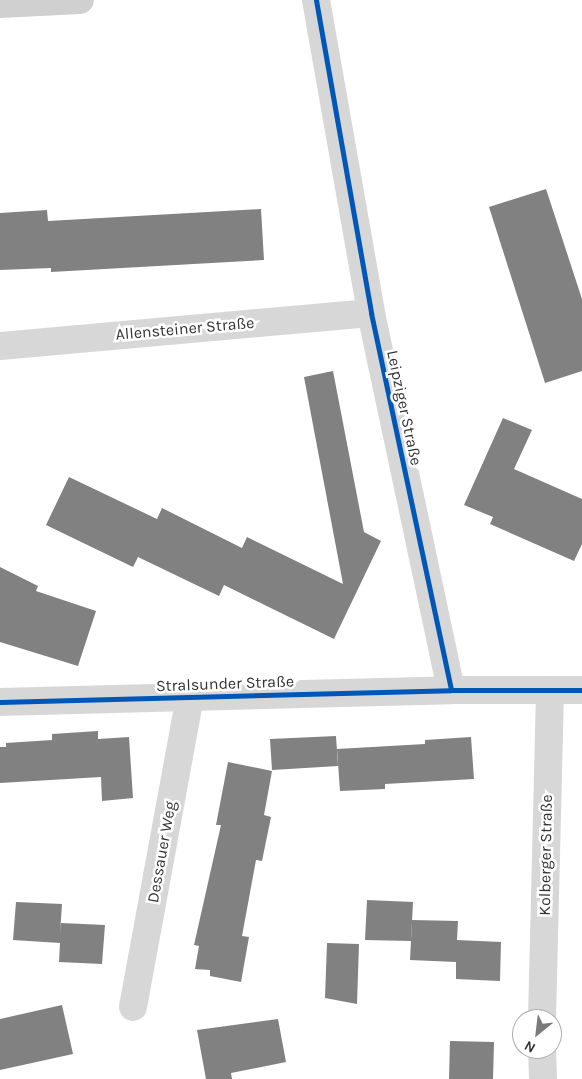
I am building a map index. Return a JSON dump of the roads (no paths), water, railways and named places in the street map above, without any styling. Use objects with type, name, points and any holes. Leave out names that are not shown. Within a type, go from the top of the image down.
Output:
[{"type":"main road","points":[[0,4],[80,0]]},
{"type":"street","name":"Leipziger Straße","points":[[316,0],[371,313],[451,690]]},
{"type":"street","name":"Allensteiner Straße","points":[[0,346],[371,313]]},
{"type":"street","points":[[451,690],[582,690]]},
{"type":"street","name":"Stralsunder Straße","points":[[0,702],[451,690]]},
{"type":"street","name":"Kolberger Straße","points":[[542,1009],[550,691]]},
{"type":"street","name":"Dessauer Weg","points":[[134,1007],[190,697]]},
{"type":"street","points":[[542,1059],[543,1079]]}]
